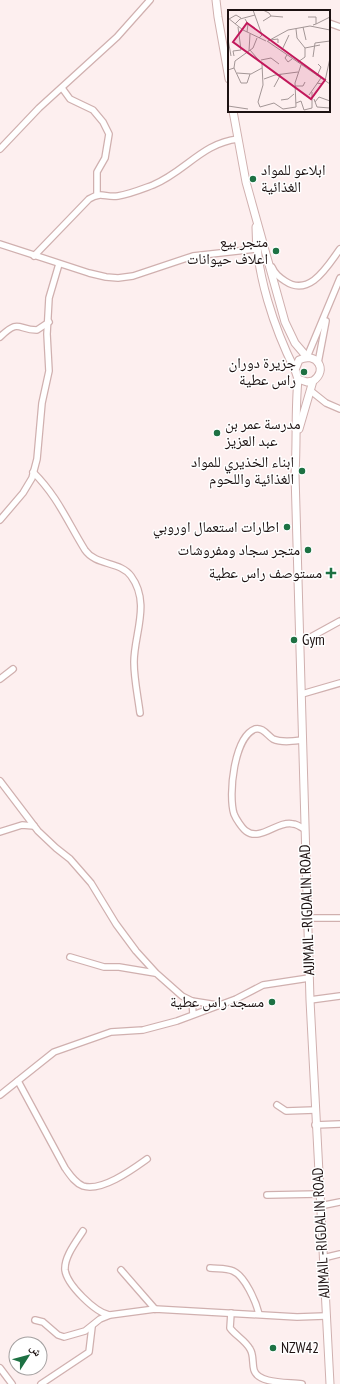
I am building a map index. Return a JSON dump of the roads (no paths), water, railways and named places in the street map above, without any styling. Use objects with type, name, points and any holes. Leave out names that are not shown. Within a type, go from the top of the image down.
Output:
[{"type":"main road","points":[[216,0],[228,73]]},
{"type":"main road","points":[[234,112],[238,139],[256,221],[285,322],[295,343],[307,357]]},
{"type":"main road","points":[[256,221],[256,249],[272,313],[283,345],[298,379],[296,404],[297,435]]},
{"type":"main road","points":[[295,370],[299,360],[307,357],[313,358],[318,363],[320,373],[313,381],[297,435]]},
{"type":"main road","points":[[298,379],[307,382],[313,381]]},
{"type":"main road","name":"AJJMAIL -RIGDALIN ROAD","points":[[297,435],[295,474],[309,978],[315,1125],[330,1384]]},
{"type":"street","points":[[0,149],[117,37],[150,0]]},
{"type":"street","points":[[330,23],[340,27]]},
{"type":"street","points":[[62,88],[70,99],[93,110],[103,122],[109,134],[105,158],[97,172],[97,194]]},
{"type":"street","points":[[34,256],[89,199],[97,194],[116,196],[155,184],[172,175],[207,148],[218,143],[238,139]]},
{"type":"street","points":[[0,244],[95,275],[118,278],[133,276],[193,256],[256,249],[263,243],[274,273],[288,283],[304,285],[316,280],[323,273],[340,248]]},
{"type":"street","points":[[0,520],[23,493],[33,472],[37,458],[42,403],[49,371],[47,334],[49,322],[49,298],[59,264]]},
{"type":"street","points":[[307,357],[340,278]]},
{"type":"street","points":[[318,363],[327,311]]},
{"type":"street","points":[[0,337],[13,327],[19,325],[37,330],[49,322]]},
{"type":"street","points":[[311,391],[326,403],[340,409]]},
{"type":"street","points":[[33,472],[56,497],[86,551],[96,560],[113,564],[126,572],[134,581],[142,613],[134,664],[140,713]]},
{"type":"street","points":[[300,643],[340,621]]},
{"type":"street","points":[[0,679],[13,669]]},
{"type":"street","points":[[302,694],[340,683]]},
{"type":"street","points":[[303,740],[279,741],[263,730],[258,728],[253,730],[239,748],[235,762],[232,803],[234,815],[247,831],[253,834],[261,833],[283,824],[292,823],[304,829]]},
{"type":"street","points":[[0,781],[47,840],[70,858],[91,883],[116,924],[136,951],[156,973],[178,992],[192,1001],[217,1005]]},
{"type":"street","points":[[0,832],[22,825],[35,826]]},
{"type":"street","points":[[307,918],[340,918]]},
{"type":"street","points":[[70,957],[104,967],[119,966],[156,973]]},
{"type":"street","points":[[0,1095],[54,1052],[111,1032],[154,1028],[236,999],[263,985],[309,978]]},
{"type":"street","points":[[310,1000],[340,996]]},
{"type":"street","points":[[192,1001],[193,1014]]},
{"type":"street","points":[[18,1081],[65,1168],[82,1186],[90,1187],[113,1181],[147,1159]]},
{"type":"street","points":[[276,1105],[286,1111],[315,1110]]},
{"type":"street","points":[[315,1125],[340,1124]]},
{"type":"street","points":[[268,1195],[319,1194]]},
{"type":"street","points":[[320,1206],[340,1202]]},
{"type":"street","points":[[83,1231],[67,1258],[65,1269],[67,1277],[88,1303],[102,1313],[110,1315]]},
{"type":"street","points":[[323,1258],[340,1254]]},
{"type":"street","points":[[210,1268],[232,1270],[236,1273],[253,1296],[259,1314]]},
{"type":"street","points":[[121,1270],[156,1309]]},
{"type":"street","points":[[35,1320],[50,1327],[61,1337],[77,1334],[92,1326],[100,1319],[110,1315],[156,1309],[298,1317],[325,1316]]},
{"type":"street","points":[[231,1313],[230,1328],[250,1348],[252,1352],[254,1370],[258,1378],[267,1382],[298,1384]]},
{"type":"street","points":[[41,1384],[89,1352],[92,1326]]},
{"type":"street","points":[[0,1368],[12,1384]]},
{"type":"place","name":"ابلاعو للمواد الغذائية","points":[[253,179]]},
{"type":"place","name":"متجر بيع اعلاف حيوانات","points":[[276,251]]},
{"type":"place","name":"جزيرة دوران راس عطية","points":[[304,372]]},
{"type":"place","name":"مدرسة عمر بن عبد العزيز","points":[[217,433]]},
{"type":"place","name":"ابناء الخذيري للمواد الغذائية واللحوم","points":[[302,471]]},
{"type":"place","name":"اطارات استعمال اوروبي","points":[[287,527]]},
{"type":"place","name":"متجر سجاد ومفروشات","points":[[308,550]]},
{"type":"place","name":"مستوصف راس عطية","points":[[331,573]]},
{"type":"place","name":"Gym","points":[[294,640]]},
{"type":"place","name":"مسجد راس عطية","points":[[272,1002]]},
{"type":"place","name":"NZW42","points":[[273,1348]]}]
